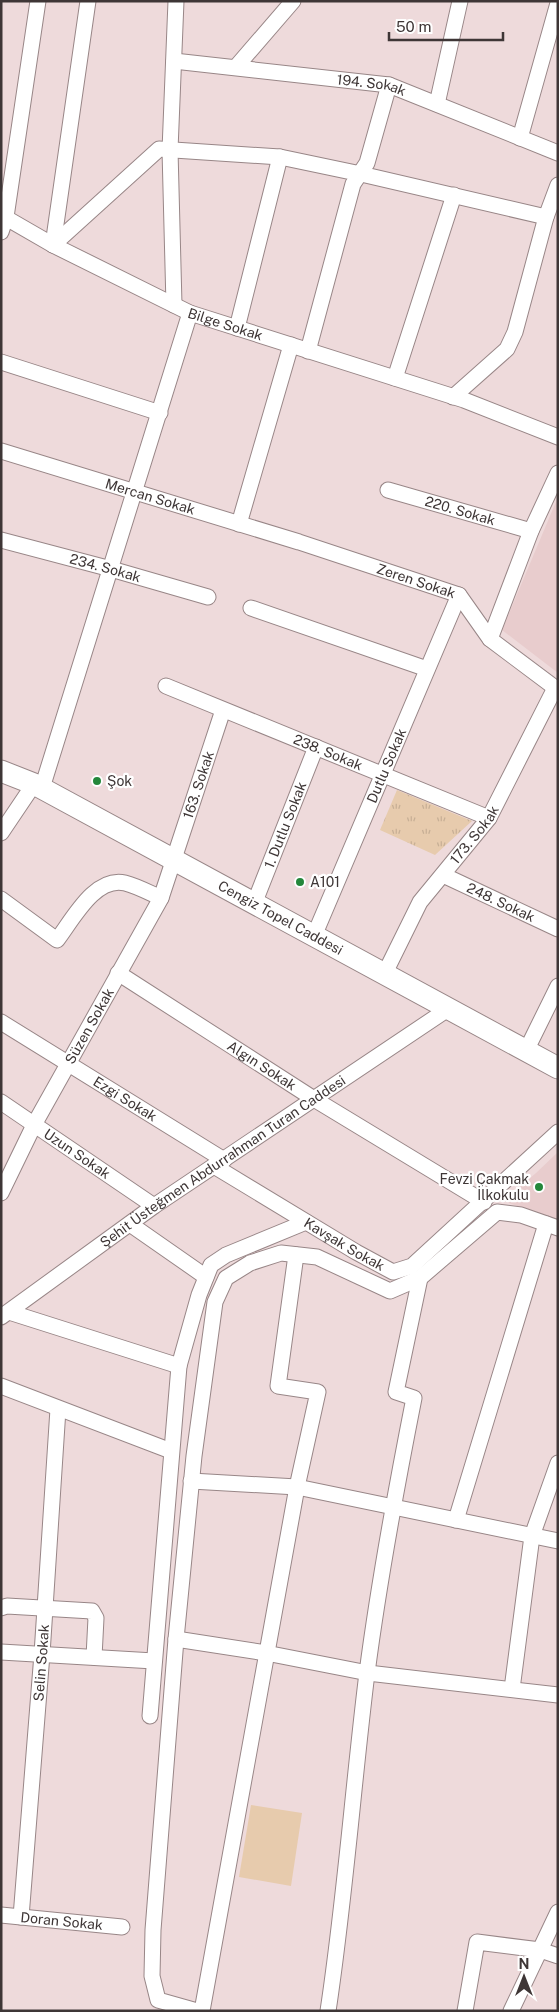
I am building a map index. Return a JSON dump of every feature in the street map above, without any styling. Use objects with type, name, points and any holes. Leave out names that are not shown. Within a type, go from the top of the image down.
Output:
[{"type":"main road","name":"Cengiz Topel Caddesi","points":[[1,771],[38,786],[175,859],[384,975],[558,1068]]},
{"type":"street","points":[[1,232],[38,1]]},
{"type":"street","points":[[53,245],[88,1]]},
{"type":"street","points":[[174,305],[170,150],[176,1]]},
{"type":"street","points":[[236,67],[293,1]]},
{"type":"street","points":[[437,104],[460,1]]},
{"type":"street","points":[[520,138],[558,3]]},
{"type":"street","name":"194. Sokak","points":[[174,61],[389,85],[558,153]]},
{"type":"street","points":[[308,351],[353,184],[366,164],[389,85]]},
{"type":"street","points":[[53,245],[159,149],[280,157],[546,217]]},
{"type":"street","points":[[237,328],[280,157]]},
{"type":"street","points":[[458,399],[507,350],[515,332],[546,217],[558,185]]},
{"type":"street","points":[[396,378],[454,195]]},
{"type":"street","name":"Bilge Sokak","points":[[4,216],[53,245],[190,313],[396,378],[558,437]]},
{"type":"street","points":[[1,833],[38,786],[111,569],[190,313]]},
{"type":"street","points":[[239,524],[291,345]]},
{"type":"street","points":[[1,362],[160,413]]},
{"type":"street","name":"Mercan Sokak","points":[[1,451],[299,542]]},
{"type":"street","points":[[490,639],[531,531],[558,473]]},
{"type":"street","name":"220. Sokak","points":[[388,490],[531,531]]},
{"type":"street","name":"234. Sokak","points":[[1,540],[208,597]]},
{"type":"street","name":"Zeren Sokak","points":[[299,542],[459,595],[490,639],[556,689]]},
{"type":"street","name":"Dutlu Sokak","points":[[314,936],[459,595]]},
{"type":"street","points":[[251,608],[427,669]]},
{"type":"street","name":"238. Sokak","points":[[166,686],[489,818]]},
{"type":"street","name":"173. Sokak","points":[[384,975],[420,902],[489,818],[556,689]]},
{"type":"street","name":"163. Sokak","points":[[175,859],[223,710]]},
{"type":"street","name":"1. Dutlu Sokak","points":[[254,904],[316,747]]},
{"type":"street","name":"Süzen Sokak","points":[[1,1193],[35,1124],[161,898],[175,859]]},
{"type":"street","name":"248. Sokak","points":[[443,875],[558,929]]},
{"type":"street","points":[[3,905],[58,940],[93,893],[104,884],[124,882],[161,898]]},
{"type":"street","name":"Algın Sokak","points":[[118,973],[314,1099],[484,1202]]},
{"type":"street","points":[[526,1051],[558,986]]},
{"type":"street","name":"Şehit Üsteğmen Abdurrahman Turan Caddesi","points":[[5,1315],[154,1206],[448,1009]]},
{"type":"street","name":"Ezgi Sokak","points":[[1,1022],[70,1064],[219,1163]]},
{"type":"street","name":"Uzun Sokak","points":[[1,1102],[154,1206]]},
{"type":"street","name":"Kavşak Sokak","points":[[219,1163],[306,1222],[392,1272],[412,1266],[484,1202],[558,1132]]},
{"type":"street","points":[[198,2011],[158,2000],[152,1976],[153,1930],[176,1639],[192,1481],[215,1302],[226,1278],[250,1263],[282,1253],[317,1257],[390,1291],[420,1278],[497,1212],[521,1215],[552,1226],[456,1520]]},
{"type":"street","points":[[150,1716],[179,1366],[199,1294],[211,1265],[226,1255],[306,1222]]},
{"type":"street","points":[[130,1224],[206,1277]]},
{"type":"street","points":[[202,2011],[297,1487],[318,1392],[278,1386],[296,1255]]},
{"type":"street","points":[[328,2011],[337,1951],[368,1673],[393,1507],[414,1398],[396,1392],[420,1278]]},
{"type":"street","points":[[5,1315],[179,1366]]},
{"type":"street","points":[[1,1386],[171,1451]]},
{"type":"street","name":"Selin Sokak","points":[[22,1917],[58,1409]]},
{"type":"street","points":[[512,1690],[532,1536],[558,1463]]},
{"type":"street","points":[[192,1481],[297,1487],[558,1541]]},
{"type":"street","points":[[1,1608],[7,1606],[92,1611],[96,1618],[94,1657]]},
{"type":"street","points":[[176,1639],[266,1653],[368,1673],[558,1695]]},
{"type":"street","points":[[1,1652],[154,1661]]},
{"type":"street","points":[[511,2011],[558,1912]]},
{"type":"street","name":"Doran Sokak","points":[[1,1915],[122,1927]]},
{"type":"street","points":[[464,2011],[478,1942],[540,1950],[558,1956]]},
{"type":"shaded area","points":[[558,497],[558,673],[502,630]]},
{"type":"shaded area","name":"Fevzi Çakmak İlkokulu","points":[[558,1152],[558,1220],[503,1201],[536,1173]]},
{"type":"green space","points":[[397,790],[472,821],[435,855],[380,830]]},
{"type":"green space","points":[[251,1805],[302,1813],[291,1886],[239,1877]]},
{"type":"place","name":"Şok","points":[[97,781]]},
{"type":"place","name":"A101","points":[[300,882]]},
{"type":"place","name":"Fevzi Çakmak İlkokulu","points":[[539,1187]]}]
